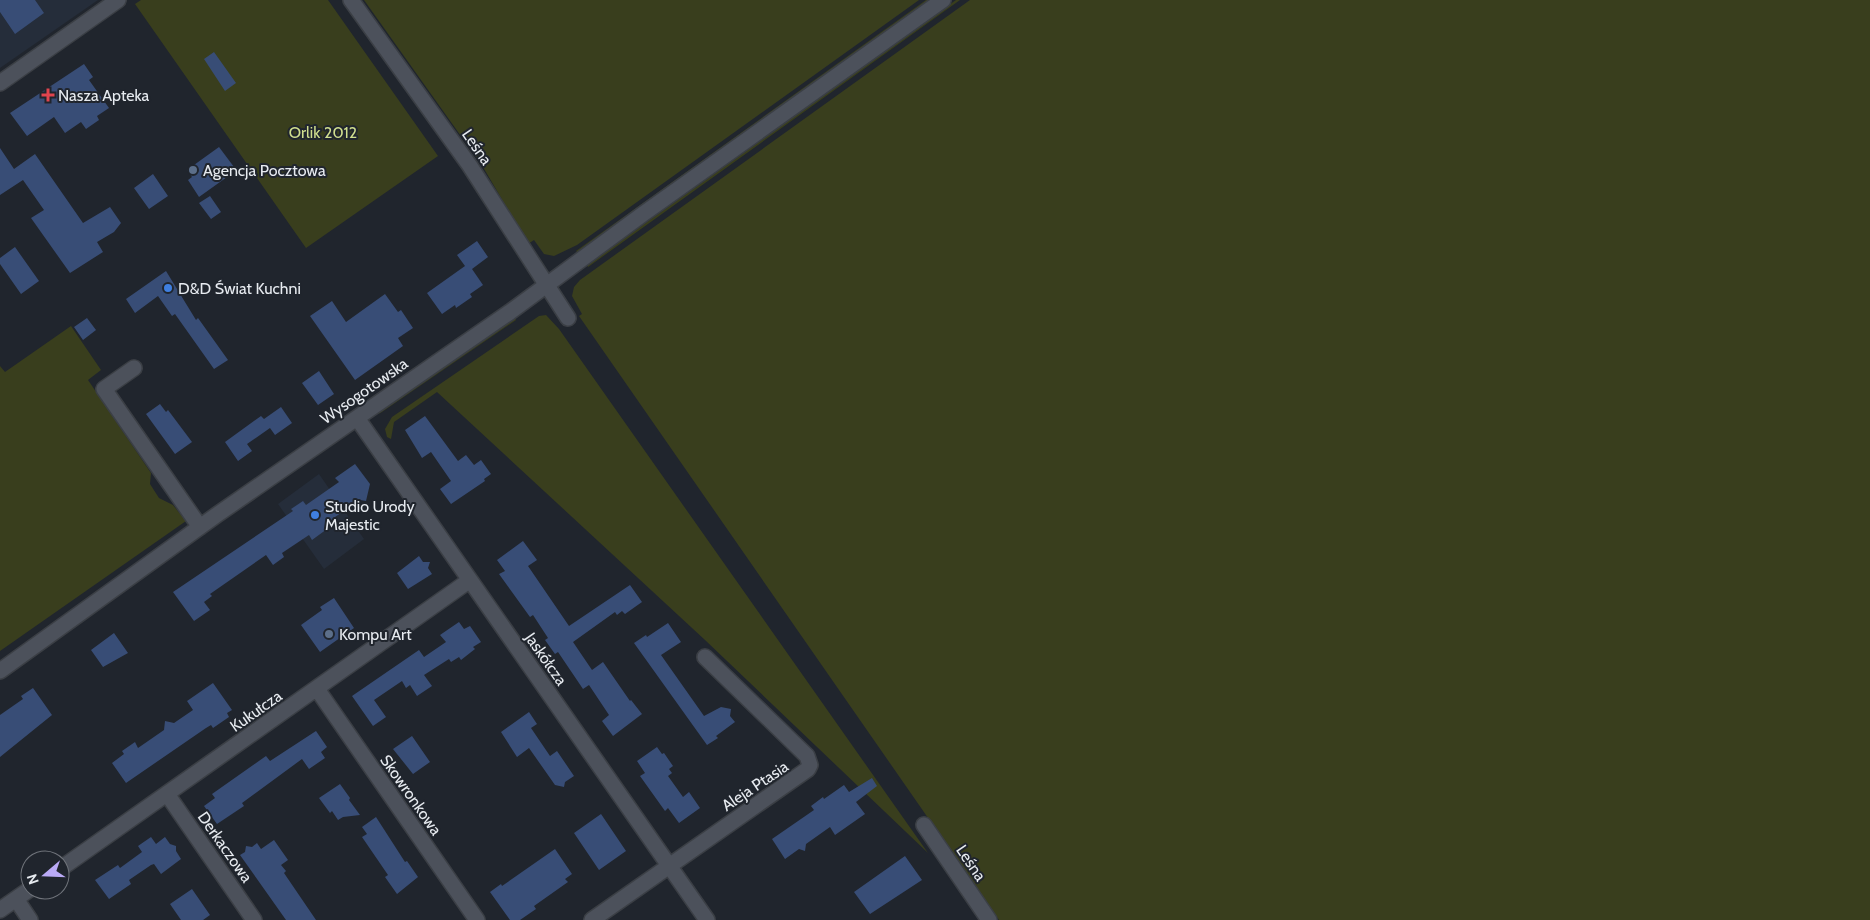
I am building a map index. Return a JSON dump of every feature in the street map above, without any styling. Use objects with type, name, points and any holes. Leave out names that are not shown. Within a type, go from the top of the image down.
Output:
[{"type":"street","points":[[0,83],[118,0]]},
{"type":"street","name":"Leśna","points":[[352,0],[470,166],[568,318]]},
{"type":"street","name":"Wysogotowska","points":[[0,671],[200,526],[547,285],[943,0]]},
{"type":"street","points":[[134,368],[104,389],[200,526]]},
{"type":"street","name":"Jaskółcza","points":[[356,418],[707,920]]},
{"type":"street","name":"Kukułcza","points":[[70,862],[470,580]]},
{"type":"street","name":"Aleja Ptasia","points":[[592,920],[804,773],[810,765],[807,756],[705,657]]},
{"type":"street","name":"Skowronkowa","points":[[317,689],[477,920]]},
{"type":"street","name":"Derkaczowa","points":[[167,794],[254,920]]},
{"type":"street","name":"Leśna","points":[[924,825],[989,920]]},
{"type":"street","points":[[0,910],[20,896]]},
{"type":"street","points":[[16,899],[30,920]]},
{"type":"shaded area","points":[[0,0],[98,0],[0,68]]},
{"type":"shaded area","points":[[319,474],[364,539],[324,569],[278,504]]},
{"type":"green space","name":"Orlik 2012","points":[[141,0],[328,0],[438,156],[306,248],[135,4]]},
{"type":"green space","points":[[364,0],[919,0],[577,245],[554,256],[544,254],[534,240],[528,244],[483,167]]},
{"type":"green space","points":[[926,0],[930,0],[578,253],[576,251]]},
{"type":"green space","points":[[956,0],[960,0],[588,267],[587,265]]},
{"type":"green space","points":[[970,0],[1870,0],[1870,920],[999,920],[579,316],[582,314],[572,296],[574,287],[580,280]]},
{"type":"green space","points":[[546,315],[559,329],[928,853],[705,640],[437,392],[394,422],[391,439],[387,437],[385,429],[392,417],[539,316]]},
{"type":"green space","points":[[515,318],[516,320],[379,414],[383,408]]},
{"type":"green space","points":[[71,326],[101,370],[88,380],[151,473],[150,484],[159,498],[173,505],[186,521],[0,651],[0,366],[5,372]]},
{"type":"building","points":[[0,0],[35,0],[44,13],[15,34],[0,12]]},
{"type":"building","points":[[214,52],[236,83],[225,91],[204,59]]},
{"type":"building","points":[[84,64],[93,77],[89,80],[109,108],[97,116],[99,120],[86,129],[81,122],[65,133],[54,117],[27,136],[10,113]]},
{"type":"building","points":[[219,147],[234,167],[225,173],[227,177],[199,197],[188,180],[192,177],[187,170]]},
{"type":"building","points":[[0,148],[14,169],[35,154],[83,223],[110,207],[121,223],[114,232],[97,242],[103,252],[70,273],[31,218],[44,210],[23,180],[0,195]]},
{"type":"building","points":[[153,174],[168,196],[149,209],[134,188]]},
{"type":"building","points":[[210,196],[221,212],[211,219],[199,203]]},
{"type":"building","points":[[477,241],[488,257],[472,269],[483,285],[470,294],[472,297],[456,308],[455,305],[442,314],[427,293],[465,266],[457,255]]},
{"type":"building","points":[[15,247],[39,281],[21,294],[0,264],[0,258]]},
{"type":"building","points":[[166,271],[196,320],[198,318],[228,360],[214,369],[175,314],[172,316],[158,296],[135,313],[126,299]]},
{"type":"building","points":[[385,294],[398,312],[401,310],[413,328],[398,338],[403,346],[355,380],[310,316],[332,301],[346,322]]},
{"type":"building","points":[[87,318],[96,330],[83,340],[74,327]]},
{"type":"building","points":[[319,371],[334,394],[318,405],[302,383]]},
{"type":"building","points":[[160,404],[166,412],[168,410],[192,442],[175,454],[146,414]]},
{"type":"building","points":[[281,407],[292,423],[275,435],[270,428],[247,444],[252,451],[238,461],[225,442],[261,416],[264,419]]},
{"type":"building","points":[[425,416],[458,461],[466,455],[474,465],[481,460],[491,474],[484,479],[485,481],[451,504],[440,489],[451,481],[431,452],[422,458],[405,430]]},
{"type":"building","points":[[355,464],[370,484],[366,501],[360,500],[335,517],[338,521],[312,540],[309,535],[282,553],[284,557],[273,565],[266,555],[210,594],[212,596],[204,602],[210,610],[194,621],[173,592],[293,511],[291,509],[303,501],[306,505],[339,482],[335,478]]},
{"type":"building","points":[[523,541],[537,560],[528,566],[569,626],[630,585],[642,602],[625,614],[622,611],[617,615],[615,612],[573,642],[592,670],[603,662],[630,701],[642,714],[613,736],[602,721],[609,715],[589,685],[583,689],[558,652],[555,654],[545,640],[548,638],[533,615],[530,617],[499,574],[505,571],[497,560]]},
{"type":"building","points":[[419,556],[423,562],[430,562],[428,568],[432,574],[408,589],[397,573]]},
{"type":"building","points":[[334,598],[354,628],[320,652],[301,625],[322,610],[320,607]]},
{"type":"building","points":[[459,622],[464,629],[470,626],[481,642],[473,647],[475,649],[461,660],[459,657],[451,662],[449,659],[424,675],[432,686],[417,696],[410,685],[406,688],[402,681],[374,700],[386,717],[373,726],[352,696],[419,650],[424,657],[446,642],[440,635]]},
{"type":"building","points":[[668,623],[681,642],[661,655],[704,716],[721,707],[731,709],[730,716],[735,722],[716,736],[718,738],[707,745],[634,643]]},
{"type":"building","points":[[114,633],[128,653],[103,667],[91,650]]},
{"type":"building","points":[[213,683],[232,710],[227,713],[229,717],[213,728],[211,725],[206,728],[126,783],[112,763],[124,754],[122,751],[135,742],[138,748],[164,730],[165,721],[174,723],[193,710],[187,701]]},
{"type":"building","points":[[33,688],[52,715],[0,757],[0,715],[23,699],[21,696]]},
{"type":"building","points":[[529,712],[537,724],[531,728],[550,756],[557,751],[574,776],[565,782],[564,787],[555,785],[529,748],[517,757],[501,732]]},
{"type":"building","points":[[316,731],[327,747],[321,752],[325,758],[309,769],[302,759],[242,803],[244,806],[217,824],[204,806],[215,798],[212,794],[266,756],[270,761]]},
{"type":"building","points":[[412,736],[430,762],[413,774],[393,749]]},
{"type":"building","points":[[657,747],[673,766],[669,769],[672,773],[668,776],[683,797],[689,792],[700,808],[679,823],[668,808],[665,811],[640,776],[645,773],[637,761]]},
{"type":"building","points":[[872,778],[877,786],[856,802],[865,814],[835,835],[830,827],[806,844],[805,851],[799,849],[785,859],[772,839],[814,810],[811,806],[823,797],[824,799],[844,785],[849,792]]},
{"type":"building","points":[[340,784],[360,815],[343,817],[338,820],[319,798]]},
{"type":"building","points":[[601,814],[626,851],[599,870],[574,833]]},
{"type":"building","points":[[376,817],[405,862],[407,861],[418,877],[397,894],[385,877],[388,875],[362,837],[367,834],[362,827]]},
{"type":"building","points":[[151,837],[156,844],[165,837],[170,844],[176,846],[176,851],[181,859],[161,874],[154,864],[151,865],[129,880],[131,884],[109,899],[95,880],[118,865],[120,868],[142,852],[138,846]]},
{"type":"building","points":[[274,840],[288,860],[281,865],[286,871],[284,873],[316,920],[286,920],[240,855],[245,852],[246,846],[252,847],[257,843],[261,849]]},
{"type":"building","points":[[555,849],[572,874],[565,879],[568,882],[534,906],[536,909],[520,920],[510,920],[490,892],[501,884],[502,886]]},
{"type":"building","points":[[905,856],[922,880],[870,914],[854,892]]},
{"type":"building","points":[[192,889],[210,915],[203,920],[181,920],[170,904]]},
{"type":"place","name":"Nasza Apteka","points":[[48,95]]},
{"type":"place","name":"Agencja Pocztowa","points":[[193,170]]},
{"type":"place","name":"D&D Świat Kuchni","points":[[168,288]]},
{"type":"place","name":"Studio Urody Majestic","points":[[315,515]]},
{"type":"place","name":"Kompu Art","points":[[329,634]]}]
